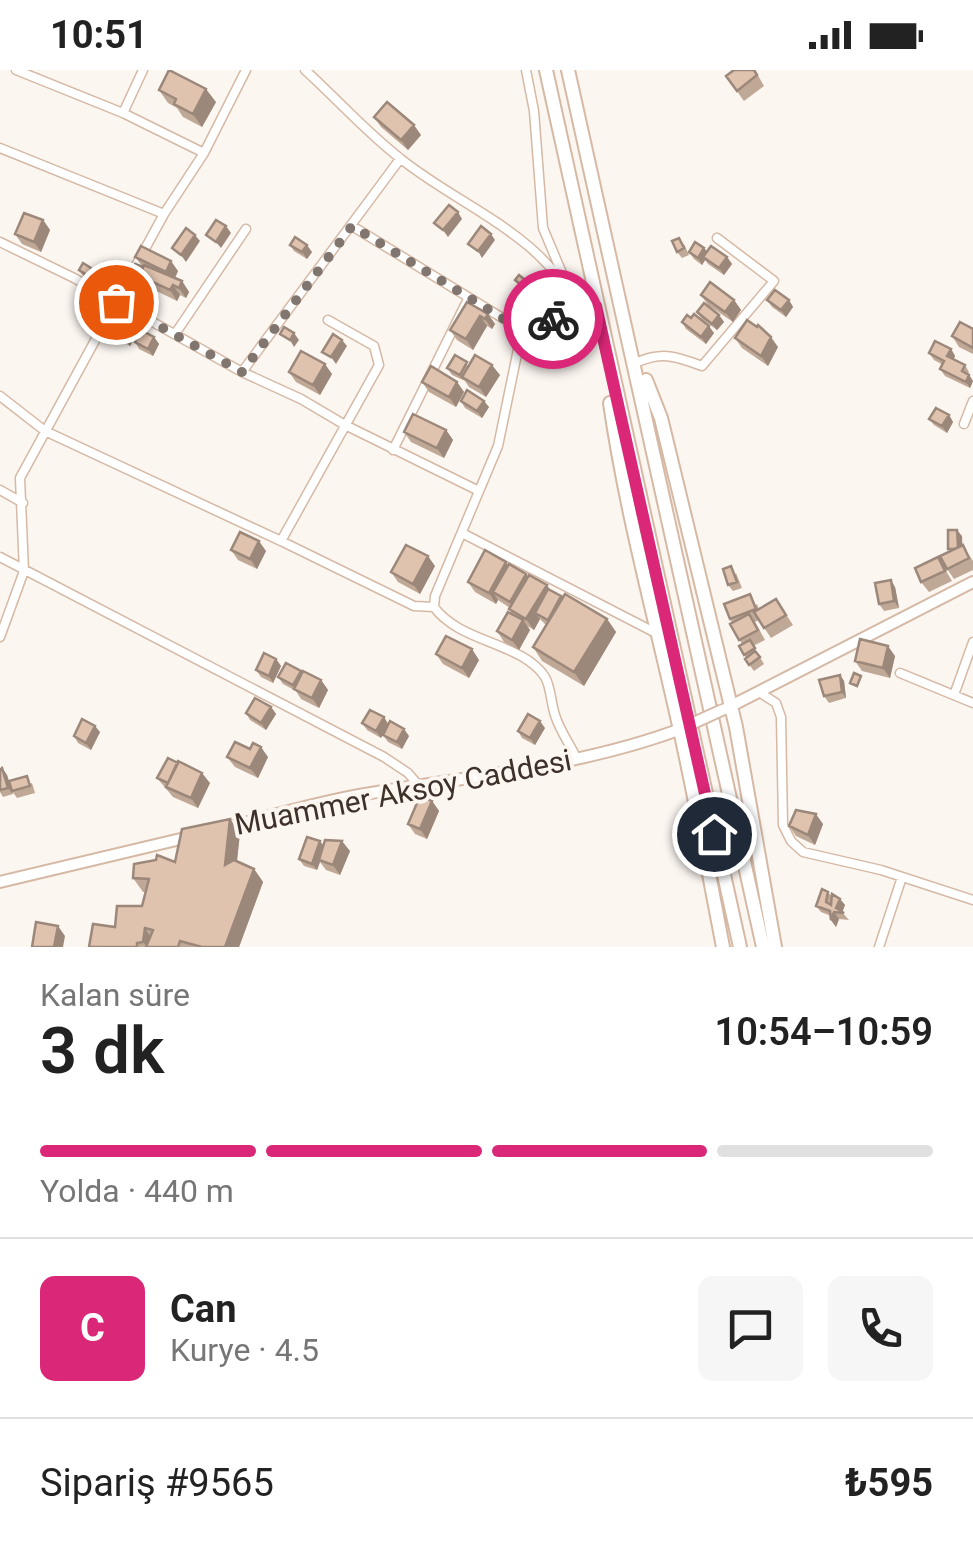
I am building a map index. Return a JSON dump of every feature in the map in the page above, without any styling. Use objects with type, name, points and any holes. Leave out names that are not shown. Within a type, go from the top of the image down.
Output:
[{"type":"highway","points":[[546,70],[740,947]]},
{"type":"highway","points":[[568,70],[632,344],[763,947]]},
{"type":"highway","points":[[596,306],[618,456],[656,633],[684,728],[723,947]]},
{"type":"highway","points":[[632,344],[660,418],[775,947]]},
{"type":"street","points":[[16,70],[34,74],[123,113],[204,153]]},
{"type":"street","points":[[123,113],[143,70]]},
{"type":"street","points":[[0,637],[24,570],[20,478],[164,214],[204,153],[246,70]]},
{"type":"street","points":[[306,70],[400,160],[536,250],[569,290]]},
{"type":"street","points":[[526,70],[534,111],[542,228],[578,311]]},
{"type":"street","points":[[0,148],[164,214]]},
{"type":"street","points":[[242,372],[400,160]]},
{"type":"street","points":[[352,226],[522,330],[596,306]]},
{"type":"street","points":[[175,334],[246,229]]},
{"type":"street","points":[[638,362],[670,354],[702,366],[774,280],[718,238]]},
{"type":"street","points":[[0,242],[242,372],[478,492]]},
{"type":"street","points":[[393,450],[468,300]]},
{"type":"street","points":[[280,542],[379,364],[374,346],[328,320]]},
{"type":"street","points":[[434,607],[434,596],[498,446],[522,330]]},
{"type":"street","points":[[0,396],[44,431],[414,606],[434,607],[460,630],[528,661],[546,678],[555,717],[576,757]]},
{"type":"street","points":[[964,424],[973,401]]},
{"type":"street","points":[[0,490],[23,504]]},
{"type":"street","points":[[462,533],[656,633]]},
{"type":"street","points":[[0,557],[384,757],[408,773],[420,787]]},
{"type":"street","name":"Muammer Aksoy Caddesi","points":[[216,830],[363,794],[420,787],[646,742],[759,692],[973,582]]},
{"type":"street","points":[[954,695],[973,642]]},
{"type":"street","points":[[900,673],[973,703]]},
{"type":"street","points":[[759,692],[776,703],[781,717],[783,825],[802,852],[973,900]]},
{"type":"street","name":"Muammer Aksoy Caddesi","points":[[0,882],[197,835]]},
{"type":"street","points":[[879,947],[902,877]]},
{"type":"building","points":[[169,70],[206,89],[193,114],[159,90]]},
{"type":"building","points":[[734,70],[754,70],[757,75],[737,91],[726,76]]},
{"type":"building","points":[[387,102],[414,125],[401,140],[374,117]]},
{"type":"building","points":[[449,205],[458,212],[443,230],[434,223]]},
{"type":"building","points":[[24,213],[43,220],[34,242],[15,234]]},
{"type":"building","points":[[216,220],[226,226],[216,242],[206,235]]},
{"type":"building","points":[[481,226],[491,234],[478,251],[468,244]]},
{"type":"building","points":[[186,228],[195,235],[181,255],[172,248]]},
{"type":"building","points":[[295,237],[307,245],[302,252],[290,245]]},
{"type":"building","points":[[679,238],[684,248],[677,252],[672,241]]},
{"type":"building","points":[[695,242],[704,248],[698,258],[689,252]]},
{"type":"building","points":[[141,246],[171,261],[166,272],[135,257]]},
{"type":"building","points":[[711,246],[727,257],[719,268],[703,257]]},
{"type":"building","points":[[83,263],[94,270],[90,277],[79,270]]},
{"type":"building","points":[[135,264],[143,267],[139,278],[131,274]]},
{"type":"building","points":[[144,265],[182,281],[179,288],[173,285],[170,290],[139,276]]},
{"type":"building","points":[[519,275],[529,283],[525,288],[515,280]]},
{"type":"building","points":[[710,282],[734,300],[725,312],[701,295]]},
{"type":"building","points":[[775,290],[789,300],[781,310],[767,300]]},
{"type":"building","points":[[467,302],[488,314],[485,319],[480,316],[466,339],[450,330]]},
{"type":"building","points":[[704,303],[719,315],[712,324],[697,312]]},
{"type":"building","points":[[116,309],[133,318],[123,336],[106,326]]},
{"type":"building","points":[[694,314],[709,326],[701,337],[682,322],[687,315],[691,318]]},
{"type":"building","points":[[747,320],[771,337],[761,356],[735,338]]},
{"type":"building","points":[[960,322],[973,329],[973,348],[952,336]]},
{"type":"building","points":[[559,324],[562,336],[552,338],[550,326]]},
{"type":"building","points":[[542,326],[544,338],[532,351],[516,344],[519,331]]},
{"type":"building","points":[[284,327],[294,333],[290,340],[280,334]]},
{"type":"building","points":[[141,330],[154,337],[148,349],[135,342]]},
{"type":"building","points":[[333,334],[342,340],[331,357],[322,352]]},
{"type":"building","points":[[935,341],[951,349],[947,356],[965,365],[962,371],[969,375],[966,382],[940,369],[944,361],[929,353]]},
{"type":"building","points":[[301,351],[325,364],[313,385],[289,372]]},
{"type":"building","points":[[455,355],[467,362],[460,375],[447,368]]},
{"type":"building","points":[[475,355],[492,365],[479,387],[462,377]]},
{"type":"building","points":[[431,366],[457,382],[449,397],[422,382]]},
{"type":"building","points":[[467,390],[484,401],[477,411],[461,401]]},
{"type":"building","points":[[936,408],[949,415],[942,426],[929,419]]},
{"type":"building","points":[[413,414],[446,430],[437,448],[404,432]]},
{"type":"building","points":[[948,530],[957,530],[958,547],[954,549],[948,549]]},
{"type":"building","points":[[240,532],[259,541],[250,559],[231,550]]},
{"type":"building","points":[[406,545],[428,556],[413,584],[391,572]]},
{"type":"building","points":[[963,545],[969,558],[947,569],[940,556]]},
{"type":"building","points":[[485,550],[506,562],[489,593],[468,582]]},
{"type":"building","points":[[938,557],[945,571],[921,582],[915,568]]},
{"type":"building","points":[[509,564],[526,574],[510,602],[493,592]]},
{"type":"building","points":[[731,566],[737,582],[728,585],[723,569]]},
{"type":"building","points":[[529,575],[547,585],[526,619],[509,609]]},
{"type":"building","points":[[891,580],[894,601],[879,604],[875,583]]},
{"type":"building","points":[[548,589],[561,596],[548,620],[535,613]]},
{"type":"building","points":[[565,594],[607,619],[574,672],[533,647]]},
{"type":"building","points":[[750,594],[756,609],[730,619],[724,604]]},
{"type":"building","points":[[776,599],[786,615],[764,628],[754,612]]},
{"type":"building","points":[[508,612],[523,620],[512,640],[497,631]]},
{"type":"building","points":[[749,614],[758,630],[739,640],[730,624]]},
{"type":"building","points":[[446,636],[472,649],[462,668],[436,654]]},
{"type":"building","points":[[860,639],[888,646],[883,668],[855,661]]},
{"type":"building","points":[[750,640],[755,648],[744,655],[739,646]]},
{"type":"building","points":[[755,651],[760,657],[749,665],[745,659]]},
{"type":"building","points":[[264,653],[276,659],[269,676],[256,670]]},
{"type":"building","points":[[286,663],[301,671],[293,685],[278,677]]},
{"type":"building","points":[[303,671],[321,680],[312,698],[294,689]]},
{"type":"building","points":[[854,673],[861,676],[857,686],[850,683]]},
{"type":"building","points":[[840,675],[842,692],[824,696],[819,680]]},
{"type":"building","points":[[255,698],[271,707],[261,723],[246,713]]},
{"type":"building","points":[[370,710],[384,717],[376,731],[362,723]]},
{"type":"building","points":[[528,714],[540,721],[530,738],[518,731]]},
{"type":"building","points":[[82,719],[95,726],[86,743],[74,736]]},
{"type":"building","points":[[390,721],[404,729],[397,742],[383,735]]},
{"type":"building","points":[[235,742],[250,749],[253,743],[261,747],[250,768],[227,757]]},
{"type":"building","points":[[168,758],[178,763],[168,783],[157,778]]},
{"type":"building","points":[[178,761],[202,773],[191,798],[166,787]]},
{"type":"building","points":[[0,770],[8,788],[0,790]]},
{"type":"building","points":[[27,776],[30,786],[12,791],[9,781]]},
{"type":"building","points":[[420,796],[432,801],[420,829],[408,824]]},
{"type":"building","points":[[796,810],[816,814],[808,835],[789,826]]},
{"type":"building","points":[[230,819],[225,865],[234,860],[254,869],[225,947],[202,947],[180,941],[178,947],[146,947],[153,930],[145,928],[143,942],[137,943],[137,947],[89,947],[93,924],[115,927],[117,906],[142,906],[149,879],[133,878],[134,864],[156,860],[157,855],[175,862],[182,829]]},
{"type":"building","points":[[307,837],[320,841],[312,864],[299,859]]},
{"type":"building","points":[[325,840],[342,841],[333,865],[319,860]]},
{"type":"building","points":[[822,889],[828,892],[826,902],[831,905],[832,894],[840,899],[836,908],[844,913],[834,912],[831,920],[830,911],[816,906]]},
{"type":"building","points":[[36,922],[58,926],[54,947],[32,947]]},
{"type":"way so far","points":[[116,302],[242,372],[352,226],[522,330],[553,319]]},
{"type":"route","points":[[553,319],[596,306],[714,834]]}]
